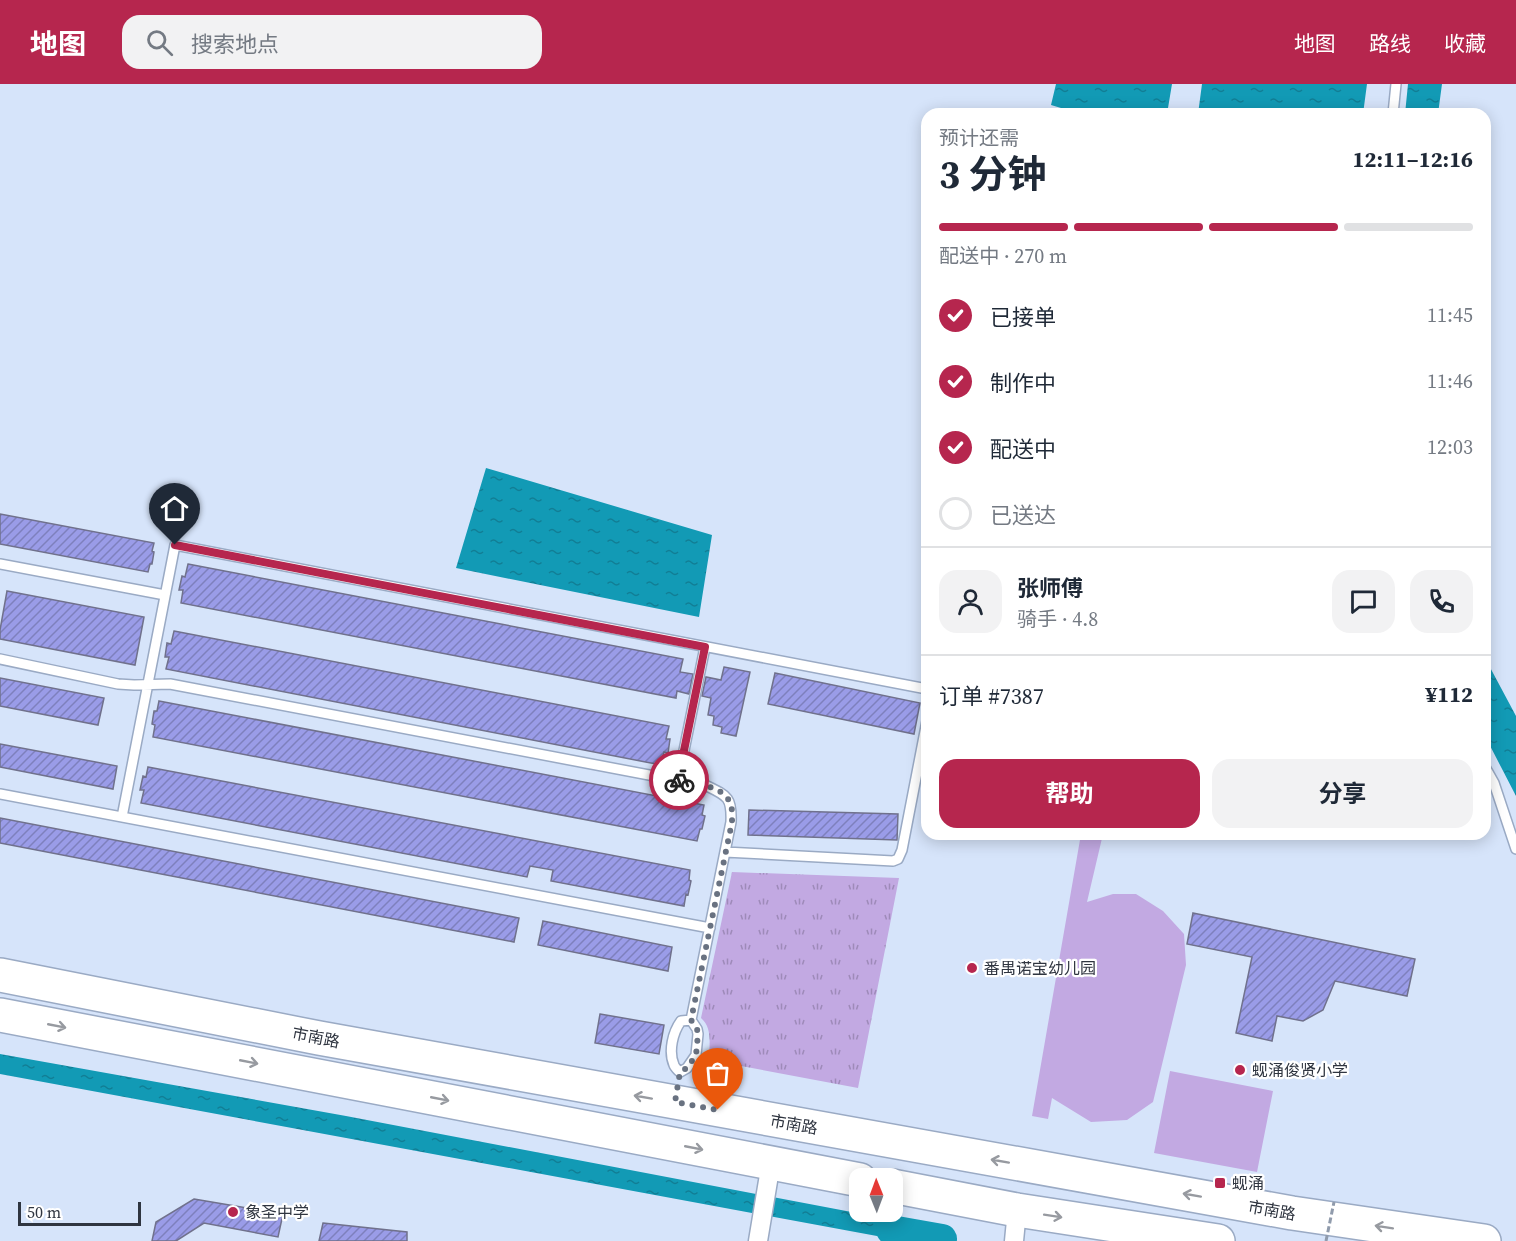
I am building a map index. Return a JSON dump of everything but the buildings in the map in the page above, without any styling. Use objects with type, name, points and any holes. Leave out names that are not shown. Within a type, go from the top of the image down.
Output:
[{"type":"highway","name":"市南路","points":[[0,975],[320,1038],[677,1087],[1292,1213],[1484,1241]]},
{"type":"highway","points":[[0,1015],[769,1175],[849,1179]]},
{"type":"highway","points":[[903,1189],[1015,1225],[1218,1241]]},
{"type":"street","points":[[759,1239],[769,1175]]},
{"type":"lane","points":[[1394,108],[1396,84]]},
{"type":"lane","points":[[122,817],[175,545],[921,688]]},
{"type":"lane","points":[[0,564],[165,595]]},
{"type":"lane","points":[[678,780],[705,647]]},
{"type":"lane","points":[[0,659],[118,684],[170,684],[678,780],[706,786],[720,792],[729,799],[732,822],[691,1020],[698,1034],[696,1055],[677,1087]]},
{"type":"lane","points":[[725,852],[893,861],[898,859],[902,850],[921,752]]},
{"type":"lane","points":[[1491,778],[1516,849]]},
{"type":"lane","points":[[0,794],[710,928]]},
{"type":"lane","points":[[677,1087],[672,1041],[681,1021],[691,1020]]},
{"type":"path","points":[[1326,1241],[1334,1202]]},
{"type":"green space","points":[[1080,840],[1102,840],[1087,902],[1113,894],[1136,894],[1163,911],[1184,934],[1186,965],[1153,1102],[1127,1120],[1091,1122],[1052,1098],[1048,1119],[1032,1116]]},
{"type":"green space","points":[[732,872],[899,878],[858,1088],[709,1060],[709,1032],[701,1018]]},
{"type":"green space","points":[[1170,1071],[1273,1091],[1257,1172],[1154,1153]]},
{"type":"water","points":[[1056,84],[1172,84],[1168,108],[1061,108],[1051,105]]},
{"type":"water","points":[[1202,84],[1367,84],[1364,108],[1199,108]]},
{"type":"water","points":[[1408,84],[1442,84],[1439,108],[1406,108]]},
{"type":"water","points":[[486,468],[712,535],[699,617],[456,568]]},
{"type":"water","points":[[1491,669],[1516,716],[1516,796],[1491,748]]},
{"type":"water","points":[[0,1054],[346,1116],[849,1212],[849,1222],[903,1222],[920,1225],[932,1237],[926,1241],[904,1241],[0,1074]]},
{"type":"waterway","points":[[891,1230],[942,1239]]},
{"type":"way so far","points":[[679,780],[706,786],[720,792],[729,799],[732,811],[732,822],[691,1020],[698,1034],[696,1055],[687,1068],[680,1072],[675,1102],[718,1110]]},
{"type":"place","name":"番禺诺宝幼儿园","points":[[972,968]]},
{"type":"place","name":"蚬涌俊贤小学","points":[[1240,1070]]},
{"type":"place","name":"蚬涌","points":[[1220,1183]]},
{"type":"place","name":"象圣中学","points":[[233,1212]]},
{"type":"route","points":[[175,545],[705,647],[679,780]]}]
